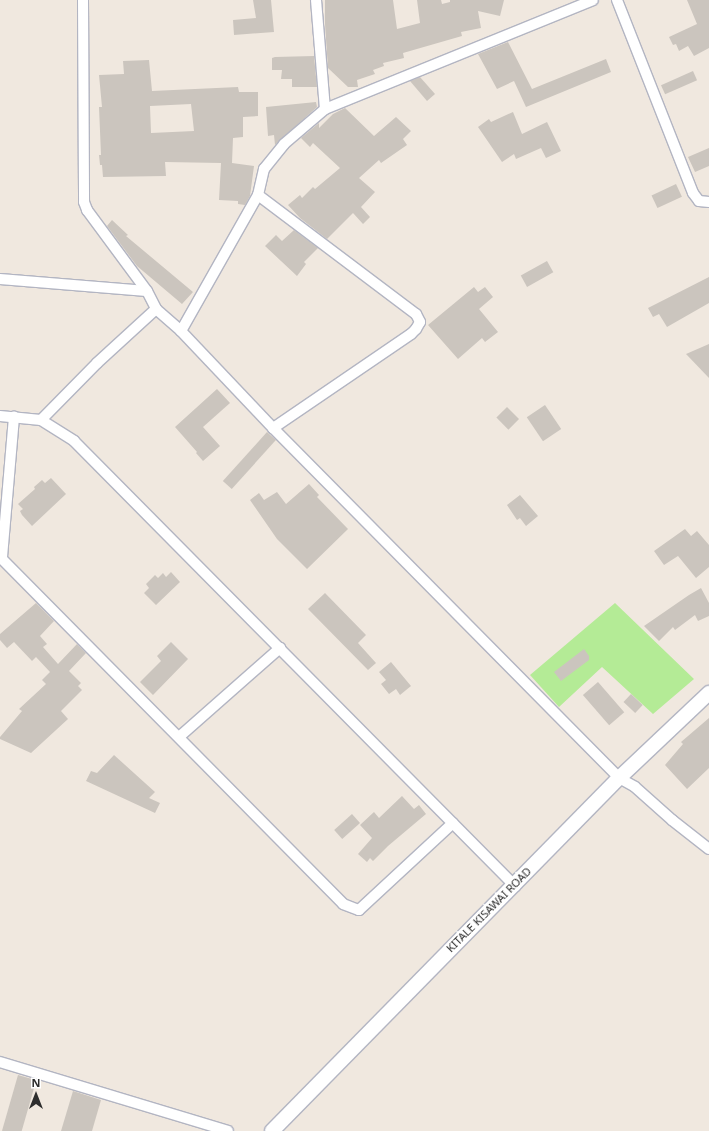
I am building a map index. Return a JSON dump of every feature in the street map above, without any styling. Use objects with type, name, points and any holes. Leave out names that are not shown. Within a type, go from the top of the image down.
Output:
[{"type":"street","points":[[83,0],[84,202],[87,210],[147,291],[156,309],[181,331],[273,428],[619,778],[635,787],[672,820],[709,849]]},
{"type":"street","points":[[316,0],[325,109]]},
{"type":"street","points":[[181,331],[258,195],[264,169],[284,144],[325,109],[593,0]]},
{"type":"street","points":[[618,0],[693,193],[699,201],[709,202]]},
{"type":"street","points":[[258,195],[416,314],[420,322],[411,334],[273,428]]},
{"type":"street","points":[[0,279],[147,291]]},
{"type":"street","points":[[41,420],[97,363],[156,309]]},
{"type":"street","points":[[0,416],[41,420],[74,441],[515,886]]},
{"type":"street","points":[[14,417],[1,557],[343,904],[359,910],[453,823]]},
{"type":"street","points":[[178,737],[280,648]]},
{"type":"street","name":"KITALE KISAWAI ROAD","points":[[272,1131],[450,948],[515,886],[619,778],[709,693]]},
{"type":"street","points":[[0,1062],[228,1131]]},
{"type":"green space","points":[[615,603],[694,679],[653,714],[602,667],[559,707],[530,675]]},
{"type":"building","points":[[253,0],[271,0],[274,32],[234,35],[233,20],[256,18]]},
{"type":"building","points":[[325,0],[393,0],[397,29],[420,23],[417,0],[441,0],[442,4],[450,2],[450,0],[504,0],[500,16],[478,11],[481,28],[461,32],[462,36],[403,53],[404,58],[383,63],[384,66],[373,70],[375,74],[357,80],[358,87],[348,87],[328,68]]},
{"type":"building","points":[[687,0],[709,0],[709,48],[694,56],[688,46],[679,51],[676,44],[673,45],[669,37],[697,24]]},
{"type":"building","points":[[508,42],[532,89],[606,59],[611,72],[526,107],[514,81],[497,89],[478,54]]},
{"type":"building","points":[[314,56],[317,87],[292,87],[292,79],[281,79],[282,70],[272,70],[272,58],[275,57]]},
{"type":"building","points":[[149,60],[152,91],[238,87],[239,92],[258,92],[258,116],[243,117],[243,137],[233,138],[232,163],[254,166],[250,196],[245,205],[238,204],[238,201],[219,200],[221,163],[165,162],[166,176],[103,177],[99,155],[101,155],[99,107],[102,107],[99,75],[124,74],[123,61]],"holes":[[[191,104],[194,131],[151,133],[150,106]]]},
{"type":"building","points":[[693,71],[697,80],[665,94],[661,85]]},
{"type":"building","points":[[420,77],[435,94],[427,101],[410,81]]},
{"type":"building","points":[[316,102],[317,107],[275,145],[274,135],[268,136],[266,107]]},
{"type":"building","points":[[345,108],[374,136],[396,117],[411,131],[403,139],[407,145],[381,163],[379,160],[359,178],[375,192],[361,207],[370,217],[363,224],[353,213],[327,239],[300,218],[288,205],[300,195],[302,198],[313,187],[315,189],[340,168],[313,143],[310,147],[301,138],[319,123],[319,128],[333,114]]},
{"type":"building","points":[[513,112],[522,134],[547,122],[561,151],[546,158],[541,148],[516,159],[514,154],[502,162],[478,127],[489,119],[491,122]]},
{"type":"building","points":[[709,148],[709,166],[695,172],[688,157]]},
{"type":"building","points":[[676,184],[682,197],[657,208],[652,195]]},
{"type":"building","points":[[112,220],[128,235],[126,236],[193,292],[182,304],[137,266],[107,226]]},
{"type":"building","points":[[294,230],[318,248],[304,262],[306,264],[297,276],[265,246],[276,235],[282,241]]},
{"type":"building","points":[[547,261],[553,272],[527,287],[521,276]]},
{"type":"building","points":[[709,277],[709,303],[667,327],[659,314],[653,317],[648,308]]},
{"type":"building","points":[[474,287],[478,292],[485,287],[493,297],[479,309],[498,332],[485,342],[482,338],[458,359],[428,325]]},
{"type":"building","points":[[709,344],[709,378],[686,354]]},
{"type":"building","points":[[217,389],[230,403],[203,427],[220,446],[203,461],[175,427]]},
{"type":"building","points":[[545,405],[561,429],[543,441],[527,417]]},
{"type":"building","points":[[507,407],[519,419],[508,430],[496,418]]},
{"type":"building","points":[[267,432],[276,440],[232,489],[223,481]]},
{"type":"building","points":[[51,478],[66,494],[32,526],[22,515],[20,511],[23,509],[18,504],[35,489],[34,487],[42,480],[45,483]]},
{"type":"building","points":[[309,484],[319,495],[317,497],[348,529],[307,569],[277,539],[250,500],[259,493],[264,500],[277,492],[286,504]]},
{"type":"building","points":[[520,495],[538,516],[526,526],[520,518],[517,520],[507,505]]},
{"type":"building","points":[[685,529],[691,536],[697,531],[709,545],[709,567],[696,578],[678,556],[664,565],[654,551]]},
{"type":"building","points":[[171,572],[180,582],[156,605],[144,593],[149,588],[146,584],[155,575],[158,578],[163,573],[166,577]]},
{"type":"building","points":[[701,588],[709,603],[709,616],[698,621],[695,615],[675,630],[673,627],[659,641],[644,626],[689,595]]},
{"type":"building","points":[[325,593],[366,635],[358,643],[376,663],[368,670],[308,609]]},
{"type":"building","points":[[36,603],[54,621],[40,636],[47,644],[43,647],[58,664],[77,644],[86,653],[69,671],[81,683],[78,686],[82,690],[61,711],[68,719],[31,753],[0,739],[0,737],[22,711],[19,709],[46,684],[42,680],[50,672],[36,657],[32,661],[14,642],[7,648],[0,640],[0,634]]},
{"type":"building","points":[[171,642],[188,659],[153,695],[140,682],[161,661],[157,656]]},
{"type":"building","points":[[584,649],[589,656],[589,660],[561,681],[554,672]]},
{"type":"building","points":[[391,662],[411,686],[400,695],[396,689],[389,694],[381,684],[386,680],[379,672]]},
{"type":"building","points":[[598,682],[624,712],[609,725],[583,695]]},
{"type":"building","points":[[631,694],[643,705],[635,713],[623,702]]},
{"type":"building","points":[[709,718],[709,768],[687,789],[665,765],[683,744],[681,742]]},
{"type":"building","points":[[114,755],[155,792],[149,798],[160,803],[155,813],[86,781],[91,771],[97,773]]},
{"type":"building","points":[[402,796],[414,809],[419,805],[426,814],[388,846],[373,861],[370,858],[367,862],[358,854],[372,838],[360,825],[374,812],[379,818]]},
{"type":"building","points":[[352,814],[360,823],[342,839],[334,830]]},
{"type":"building","points":[[18,1075],[36,1080],[22,1131],[2,1131]]},
{"type":"building","points":[[73,1091],[101,1100],[92,1131],[61,1131]]}]
